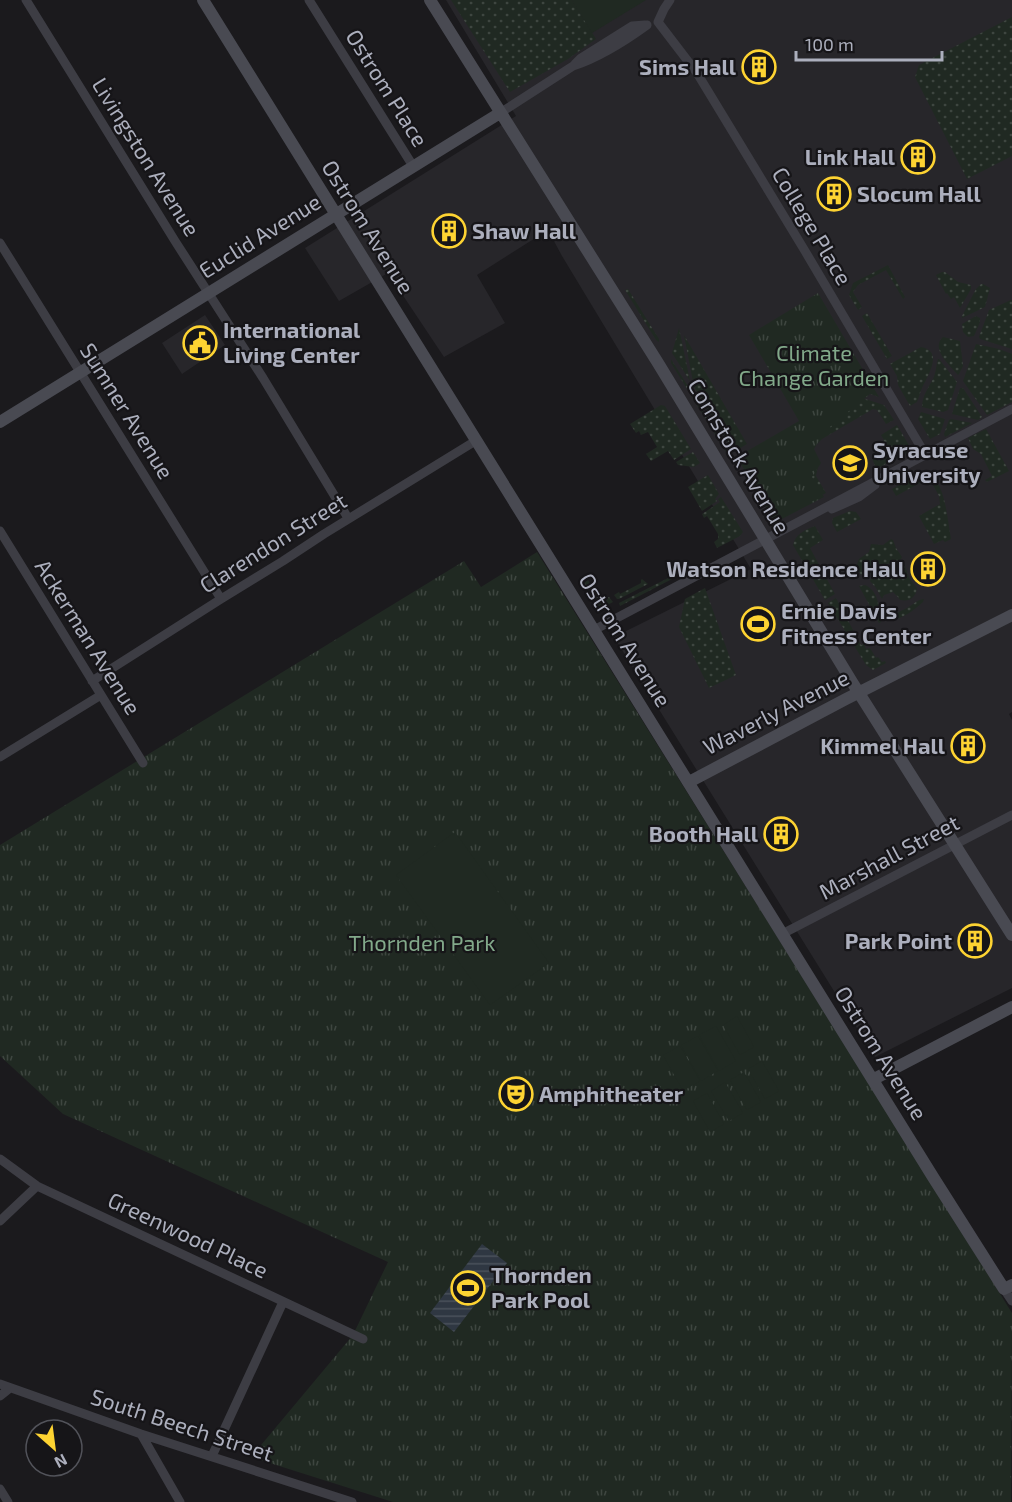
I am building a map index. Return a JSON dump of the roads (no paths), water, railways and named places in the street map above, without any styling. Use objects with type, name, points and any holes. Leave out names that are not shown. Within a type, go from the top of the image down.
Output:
[{"type":"street","name":"Livingston Avenue","points":[[26,0],[208,294],[263,378],[348,519]]},
{"type":"street","name":"Ostrom Avenue","points":[[203,0],[874,1079],[1008,1287],[1012,1301]]},
{"type":"street","name":"Ostrom Place","points":[[309,0],[413,166]]},
{"type":"street","name":"Comstock Avenue","points":[[430,0],[599,269],[859,693],[1012,935]]},
{"type":"street","points":[[658,22],[670,0]]},
{"type":"street","name":"Euclid Avenue","points":[[0,422],[573,66],[587,62],[647,25],[658,22]]},
{"type":"street","name":"College Place","points":[[658,22],[697,73],[925,454]]},
{"type":"street","name":"Sumner Avenue","points":[[0,243],[220,599]]},
{"type":"street","points":[[594,630],[1012,409]]},
{"type":"street","name":"Clarendon Street","points":[[92,681],[477,440]]},
{"type":"street","name":"Ackerman Avenue","points":[[0,531],[143,764]]},
{"type":"street","name":"Waverly Avenue","points":[[689,782],[1012,615]]},
{"type":"street","points":[[0,757],[101,695]]},
{"type":"street","name":"Marshall Street","points":[[784,933],[1012,815]]},
{"type":"street","points":[[874,1079],[1012,1007]]},
{"type":"street","name":"Greenwood Place","points":[[0,1159],[37,1186],[363,1339]]},
{"type":"street","points":[[0,1221],[37,1186]]},
{"type":"street","points":[[212,1456],[283,1302]]},
{"type":"street","name":"South Beech Street","points":[[0,1384],[141,1434],[352,1502]]},
{"type":"street","points":[[0,1396],[10,1388]]},
{"type":"street","points":[[141,1434],[180,1502]]},
{"type":"street","points":[[0,1489],[8,1502]]},
{"type":"place","name":"Sims Hall","points":[[759,67]]},
{"type":"place","name":"Link Hall","points":[[918,157]]},
{"type":"place","name":"Slocum Hall","points":[[834,194]]},
{"type":"place","name":"Shaw Hall","points":[[449,231]]},
{"type":"place","name":"International Living Center","points":[[200,343]]},
{"type":"place","name":"Syracuse University","points":[[850,463]]},
{"type":"place","name":"Watson Residence Hall","points":[[928,569]]},
{"type":"place","name":"Ernie Davis Fitness Center","points":[[758,624]]},
{"type":"place","name":"Kimmel Hall","points":[[968,746]]},
{"type":"place","name":"Booth Hall","points":[[781,834]]},
{"type":"place","name":"Park Point","points":[[975,941]]},
{"type":"place","name":"Amphitheater","points":[[516,1094]]},
{"type":"place","name":"Thornden Park Pool","points":[[468,1288]]},
{"type":"park label","name":"Climate Change Garden","points":[[814,366]]},
{"type":"park label","name":"Thornden Park","points":[[422,943]]}]
